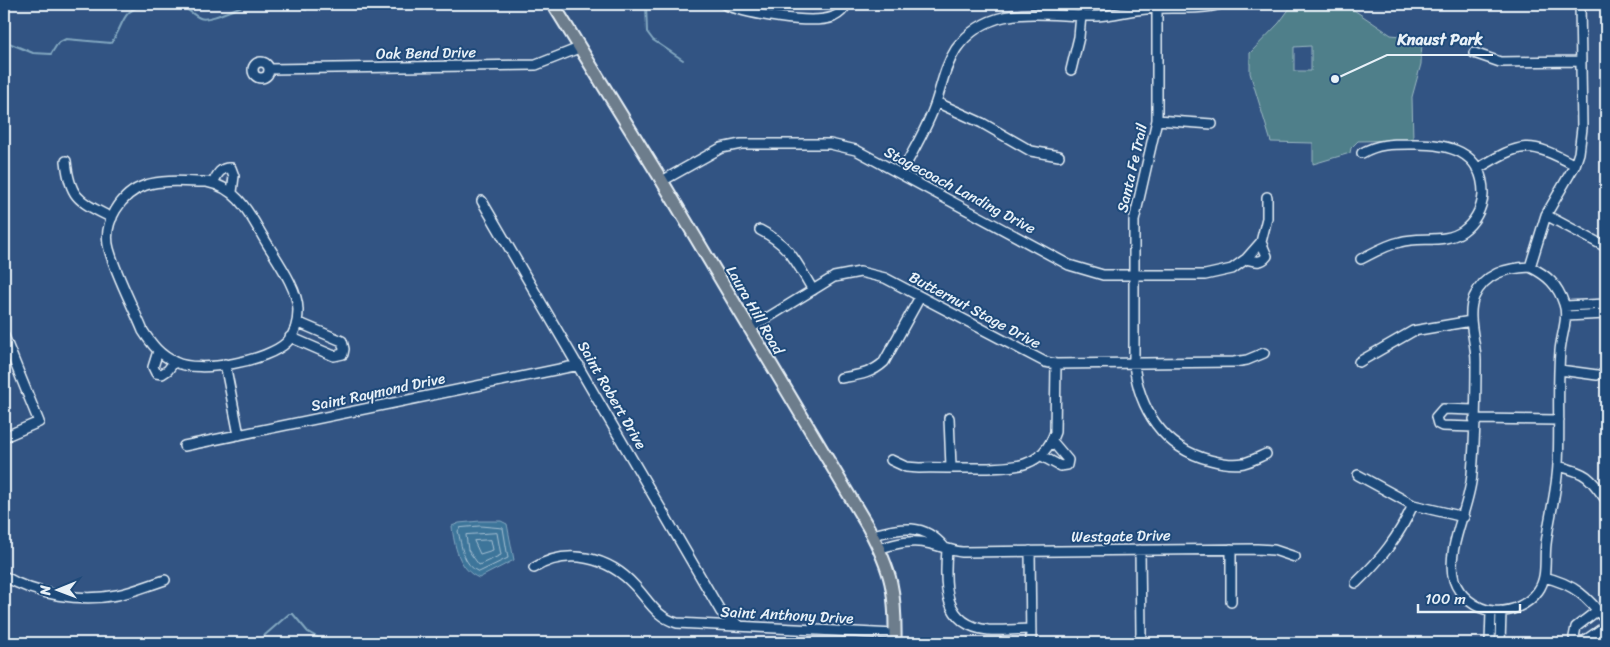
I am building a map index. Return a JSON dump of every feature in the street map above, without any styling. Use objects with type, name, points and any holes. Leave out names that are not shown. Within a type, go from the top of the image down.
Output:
[{"type":"main road","name":"Laura Hill Road","points":[[553,4],[662,181],[880,549],[892,586],[895,604],[895,639]]},
{"type":"street","points":[[724,4],[772,16],[827,18],[842,12],[847,4]]},
{"type":"street","points":[[901,174],[936,102],[947,64],[956,48],[965,37],[989,19],[1020,11],[1099,16],[1157,8],[1202,7],[1221,4]]},
{"type":"street","points":[[1530,267],[1546,215],[1579,153],[1582,128],[1580,4]]},
{"type":"street","name":"Santa Fe Trail","points":[[1157,8],[1157,120],[1134,221],[1134,364],[1136,383],[1147,413],[1161,432],[1177,446],[1200,458],[1231,464],[1244,463],[1266,454]]},
{"type":"street","points":[[1071,70],[1079,37],[1080,16]]},
{"type":"street","name":"Oak Bend Drive","points":[[269,69],[536,65],[579,48]]},
{"type":"street","points":[[1474,53],[1500,62],[1580,61]]},
{"type":"street","points":[[936,102],[982,123],[1031,150],[1059,156]]},
{"type":"street","points":[[1157,120],[1212,124]]},
{"type":"street","name":"Stagecoach Landing Drive","points":[[662,181],[721,148],[741,144],[830,144],[856,150],[1069,265],[1103,275],[1218,274],[1232,269],[1246,259],[1261,242],[1267,218],[1267,197]]},
{"type":"street","points":[[1361,259],[1399,242],[1446,238],[1463,232],[1476,218],[1481,208],[1482,186],[1477,169],[1462,153],[1442,144],[1382,144],[1362,153]]},
{"type":"street","points":[[1477,169],[1507,151],[1525,146],[1545,149],[1574,165]]},
{"type":"street","points":[[66,161],[68,180],[76,196],[86,205],[112,218]]},
{"type":"street","points":[[213,183],[220,171],[230,168],[234,176],[232,192]]},
{"type":"street","points":[[158,182],[213,183],[232,192],[245,205],[295,293],[298,310],[297,322],[290,337],[276,350],[263,356],[225,364],[191,367],[174,362],[158,352],[144,331],[109,248],[108,233],[112,218],[121,201],[133,191],[145,185],[158,182]]},
{"type":"street","name":"Saint Robert Drive","points":[[482,201],[579,364],[717,604],[730,620],[739,625]]},
{"type":"street","points":[[1546,215],[1606,247]]},
{"type":"street","points":[[760,230],[774,238],[790,252],[813,290]]},
{"type":"street","name":"Stagecoach Landing Drive","points":[[1246,259],[1260,262],[1264,260],[1267,256],[1261,242]]},
{"type":"street","points":[[1530,267],[1549,277],[1565,306],[1566,316],[1560,352],[1558,466],[1546,545],[1544,577],[1539,590],[1522,607],[1501,612],[1491,611],[1477,606],[1464,597],[1454,580],[1451,563],[1464,517],[1472,476],[1476,362],[1471,321],[1473,299],[1482,282],[1496,272],[1512,268],[1530,267]]},
{"type":"street","name":"Butternut Stage Drive","points":[[749,329],[834,277],[860,272],[886,278],[1027,354],[1056,364],[1234,362],[1247,360],[1264,352]]},
{"type":"street","points":[[842,378],[876,370],[884,362],[892,352],[920,297]]},
{"type":"street","points":[[1565,306],[1606,304]]},
{"type":"street","points":[[1566,316],[1606,314]]},
{"type":"street","points":[[1359,362],[1413,331],[1471,321]]},
{"type":"street","points":[[290,337],[334,356],[342,354],[344,349],[342,341],[297,322]]},
{"type":"street","points":[[4,336],[40,422],[4,437]]},
{"type":"street","points":[[158,352],[153,367],[156,373],[162,374],[174,362]]},
{"type":"street","points":[[225,364],[239,435]]},
{"type":"street","name":"Saint Raymond Drive","points":[[184,446],[579,364]]},
{"type":"street","points":[[891,460],[918,468],[1015,466],[1027,464],[1040,455],[1052,441],[1056,417],[1056,364]]},
{"type":"street","points":[[1560,370],[1597,375]]},
{"type":"street","points":[[949,418],[950,467]]},
{"type":"street","points":[[1474,419],[1559,420]]},
{"type":"street","points":[[1040,455],[1060,466],[1067,465],[1068,460],[1064,452],[1052,441]]},
{"type":"street","points":[[1558,466],[1583,472],[1594,482],[1606,500]]},
{"type":"street","points":[[1358,475],[1413,505],[1464,517]]},
{"type":"street","points":[[1356,583],[1386,554],[1401,532],[1413,505]]},
{"type":"street","points":[[872,535],[896,529],[919,529],[932,534],[947,550],[946,595],[962,619],[970,625],[989,630],[1031,629]]},
{"type":"street","name":"Westgate Drive","points":[[880,549],[898,542],[916,542],[928,543],[947,550],[1030,552],[1267,549],[1295,557]]},
{"type":"street","points":[[1139,643],[1141,634],[1140,550]]},
{"type":"street","points":[[1231,550],[1231,602]]},
{"type":"street","points":[[1030,552],[1031,643]]},
{"type":"street","name":"Saint Anthony Drive","points":[[534,568],[556,557],[572,556],[600,562],[626,577],[660,616],[677,623],[739,625],[895,639]]},
{"type":"street","points":[[4,576],[29,587],[44,591],[91,598],[118,595],[165,580]]},
{"type":"street","points":[[1544,577],[1564,581],[1578,590],[1606,621]]},
{"type":"street","points":[[702,624],[715,617],[718,611],[717,604]]},
{"type":"street","points":[[1598,610],[1576,627],[1574,637],[1576,640],[1584,642],[1606,626]]},
{"type":"street","points":[[1490,643],[1491,611]]},
{"type":"street","points":[[1500,643],[1501,612]]},
{"type":"green space","points":[[1293,4],[1345,4],[1391,35],[1422,38],[1421,64],[1412,97],[1413,140],[1358,141],[1351,148],[1350,153],[1313,164],[1313,143],[1271,142],[1250,73],[1250,53],[1279,23]],"holes":[[[1311,46],[1311,71],[1294,71],[1294,47]]]},
{"type":"water","points":[[501,521],[507,524],[514,560],[479,578],[472,574],[462,563],[456,549],[452,526],[459,523]]},
{"type":"waterway","points":[[4,41],[33,53],[51,54],[58,43],[66,39],[111,43],[128,13],[140,6],[150,4]]},
{"type":"waterway","points":[[176,4],[183,6],[204,19],[248,4]]},
{"type":"waterway","points":[[294,4],[306,10],[311,4]]},
{"type":"waterway","points":[[646,4],[647,32],[653,40],[683,60]]},
{"type":"waterway","points":[[260,643],[265,635],[289,614],[293,614],[308,632],[327,643]]},
{"type":"place","name":"Knaust Park","points":[[1335,79]]}]
